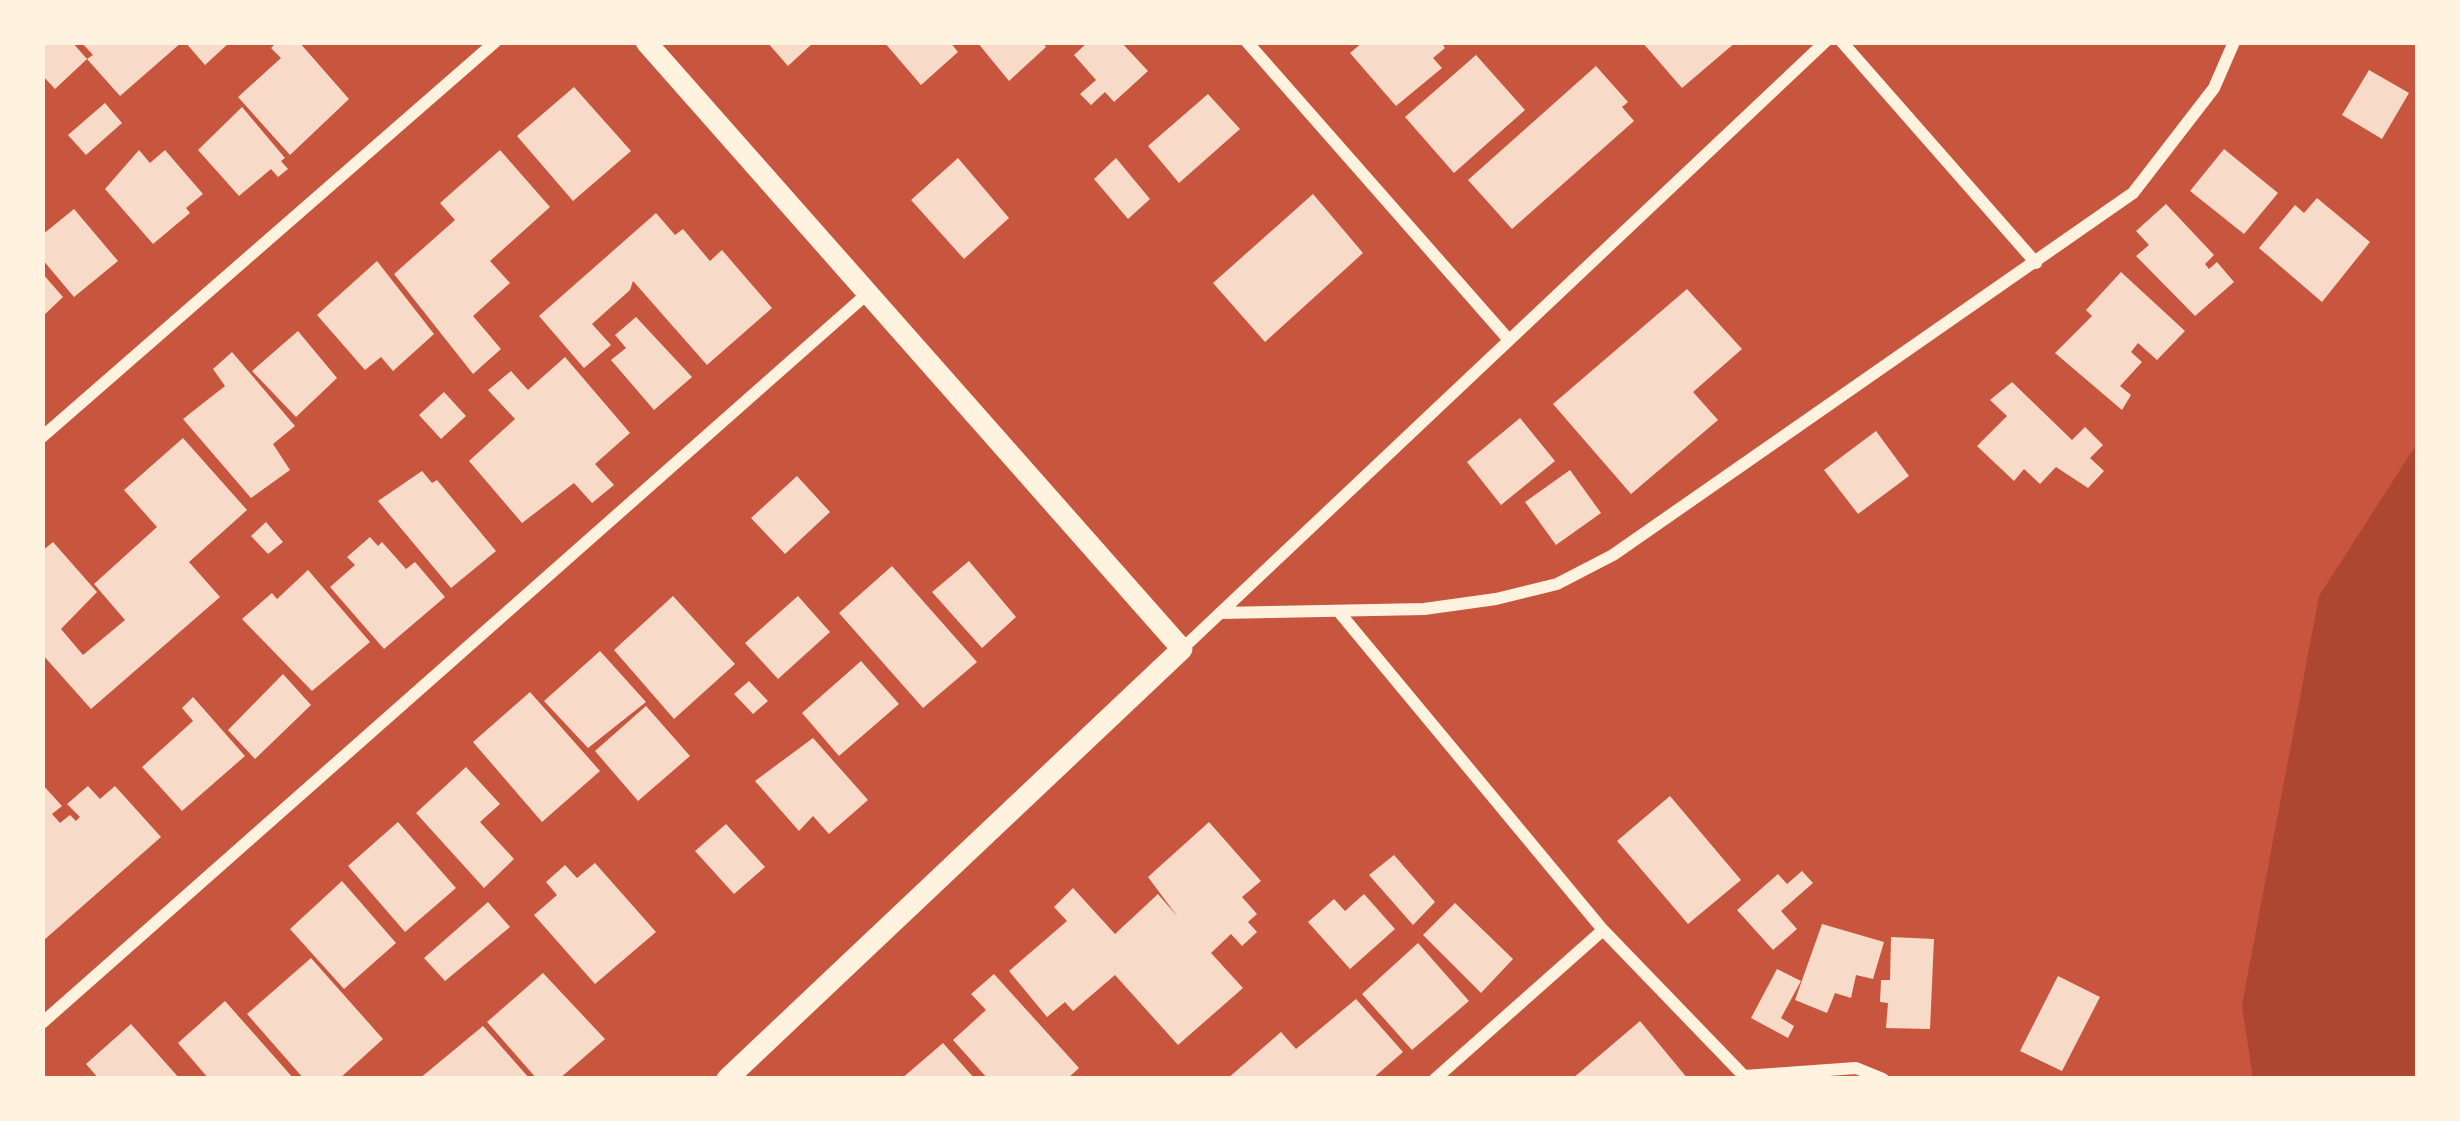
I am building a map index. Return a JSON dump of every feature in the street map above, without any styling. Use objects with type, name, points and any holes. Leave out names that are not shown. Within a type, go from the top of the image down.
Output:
[{"type":"street","points":[[42,437],[495,42]]},
{"type":"street","points":[[646,42],[1182,649]]},
{"type":"street","points":[[1247,42],[1509,340]]},
{"type":"street","points":[[727,1079],[1825,42]]},
{"type":"street","points":[[1842,42],[2036,263]]},
{"type":"street","points":[[1220,613],[1339,612],[1496,599],[1575,574],[1612,555],[2133,193],[2215,88],[2234,42]]},
{"type":"street","points":[[42,1023],[868,293]]},
{"type":"street","points":[[1339,612],[1604,930],[1744,1076],[1768,1078],[1840,1068],[1883,1079]]},
{"type":"street","points":[[1435,1079],[1604,930]]},
{"type":"shaded area","points":[[2418,442],[2418,1079],[2253,1079],[2242,1005],[2319,596]]},
{"type":"building","points":[[42,42],[72,42],[87,59],[55,89],[42,75]]},
{"type":"building","points":[[81,42],[182,42],[120,96],[87,59],[93,55]]},
{"type":"building","points":[[185,42],[230,42],[205,65]]},
{"type":"building","points":[[277,42],[299,42],[349,99],[290,155],[238,97],[281,58],[271,48]]},
{"type":"building","points":[[767,42],[814,42],[788,66]]},
{"type":"building","points":[[884,42],[950,42],[958,52],[921,85]]},
{"type":"building","points":[[977,42],[1042,42],[1046,47],[1009,81]]},
{"type":"building","points":[[1088,42],[1121,42],[1148,71],[1114,102],[1105,92],[1091,105],[1080,94],[1096,80],[1074,55]]},
{"type":"building","points":[[1363,42],[1441,42],[1445,48],[1433,58],[1442,68],[1396,106],[1350,53]]},
{"type":"building","points":[[1642,42],[1736,42],[1682,88]]},
{"type":"building","points":[[1476,55],[1525,110],[1454,173],[1405,117]]},
{"type":"building","points":[[1596,66],[1628,102],[1622,107],[1634,121],[1512,229],[1468,180]]},
{"type":"building","points":[[2369,70],[2409,93],[2382,139],[2342,115]]},
{"type":"building","points":[[574,87],[631,151],[573,201],[517,136]]},
{"type":"building","points":[[1208,94],[1240,129],[1179,183],[1148,146]]},
{"type":"building","points":[[105,103],[122,123],[86,155],[68,135]]},
{"type":"building","points":[[242,107],[285,158],[281,161],[288,169],[278,177],[271,169],[239,196],[198,150]]},
{"type":"building","points":[[2224,149],[2278,193],[2244,234],[2190,191]]},
{"type":"building","points":[[139,150],[150,163],[165,150],[203,194],[186,208],[190,213],[153,244],[105,189]]},
{"type":"building","points":[[500,150],[550,207],[490,261],[510,283],[473,316],[501,349],[473,374],[394,274],[455,220],[440,203]]},
{"type":"building","points":[[958,158],[1009,218],[964,259],[911,200]]},
{"type":"building","points":[[1116,158],[1150,199],[1128,219],[1094,179]]},
{"type":"building","points":[[1313,194],[1363,253],[1265,342],[1213,283]]},
{"type":"building","points":[[2317,198],[2370,242],[2322,302],[2259,248],[2295,205],[2304,213]]},
{"type":"building","points":[[2166,204],[2214,255],[2205,264],[2209,269],[2217,262],[2234,282],[2195,316],[2136,256],[2149,245],[2136,231]]},
{"type":"building","points":[[74,209],[118,261],[74,297],[42,259],[42,235]]},
{"type":"building","points":[[656,213],[675,235],[683,229],[710,261],[722,250],[772,308],[707,365],[633,281],[630,290],[592,324],[611,345],[584,368],[539,316]]},
{"type":"building","points":[[377,261],[434,334],[393,371],[381,357],[365,370],[317,315]]},
{"type":"building","points":[[2121,272],[2185,331],[2157,360],[2138,343],[2131,352],[2142,362],[2120,386],[2131,395],[2122,410],[2055,353],[2092,316],[2086,310]]},
{"type":"building","points":[[42,273],[63,297],[42,317]]},
{"type":"building","points":[[1687,289],[1742,349],[1693,392],[1718,420],[1631,494],[1553,404]]},
{"type":"building","points":[[636,317],[692,377],[654,410],[611,360],[626,348],[615,335]]},
{"type":"building","points":[[298,331],[337,378],[296,417],[252,371]]},
{"type":"building","points":[[232,352],[295,426],[273,444],[290,470],[251,498],[183,419],[225,386],[213,369]]},
{"type":"building","points":[[565,357],[630,433],[595,464],[614,485],[592,503],[574,483],[522,523],[469,461],[515,419],[488,390],[511,371],[528,390]]},
{"type":"building","points":[[2012,382],[2072,440],[2085,427],[2103,445],[2090,458],[2104,471],[2088,488],[2056,467],[2040,484],[2024,469],[2014,481],[1977,446],[2007,416],[1990,400]]},
{"type":"building","points":[[444,392],[466,416],[441,439],[419,415]]},
{"type":"building","points":[[1520,418],[1555,461],[1501,505],[1467,462]]},
{"type":"building","points":[[1876,431],[1909,476],[1858,514],[1824,470]]},
{"type":"building","points":[[183,438],[247,510],[189,562],[220,597],[91,709],[42,654],[42,551],[53,542],[97,592],[61,629],[83,655],[125,620],[94,584],[157,527],[124,490]]},
{"type":"building","points":[[1570,470],[1601,513],[1556,545],[1525,502]]},
{"type":"building","points":[[422,471],[432,483],[437,480],[496,551],[451,588],[378,501]]},
{"type":"building","points":[[797,476],[830,512],[785,554],[751,518]]},
{"type":"building","points":[[266,522],[283,542],[268,554],[251,536]]},
{"type":"building","points":[[370,537],[378,546],[382,542],[406,569],[415,562],[445,597],[384,649],[330,587],[355,565],[347,557]]},
{"type":"building","points":[[969,561],[1016,617],[982,648],[932,592]]},
{"type":"building","points":[[892,566],[977,662],[923,708],[839,613]]},
{"type":"building","points":[[308,570],[370,642],[312,691],[242,619],[272,593],[277,599]]},
{"type":"building","points":[[673,596],[735,664],[674,719],[614,650]]},
{"type":"building","points":[[798,596],[830,632],[778,679],[745,643]]},
{"type":"building","points":[[600,651],[646,702],[588,748],[544,701]]},
{"type":"building","points":[[861,661],[899,704],[839,756],[802,713]]},
{"type":"building","points":[[283,674],[311,705],[255,759],[228,730]]},
{"type":"building","points":[[749,681],[768,701],[753,714],[734,694]]},
{"type":"building","points":[[530,692],[600,771],[542,822],[473,742]]},
{"type":"building","points":[[193,697],[245,756],[182,811],[142,767],[193,721],[182,708]]},
{"type":"building","points":[[646,706],[690,756],[638,801],[595,751]]},
{"type":"building","points":[[813,738],[868,800],[829,834],[813,816],[799,831],[755,781]]},
{"type":"building","points":[[466,767],[500,804],[480,822],[514,859],[484,888],[416,813]]},
{"type":"building","points":[[42,784],[62,806],[52,814],[60,823],[70,815],[76,821],[80,817],[67,804],[88,786],[100,799],[115,786],[161,837],[44,940]]},
{"type":"building","points":[[1670,796],[1741,880],[1688,924],[1617,841]]},
{"type":"building","points":[[398,822],[456,888],[405,932],[348,866]]},
{"type":"building","points":[[1209,822],[1261,881],[1242,897],[1257,914],[1248,922],[1257,932],[1242,946],[1231,934],[1211,953],[1243,988],[1178,1045],[1115,975],[1073,1011],[1065,1002],[1047,1017],[1009,971],[1067,921],[1054,907],[1073,888],[1115,934],[1158,894],[1177,916],[1148,877]]},
{"type":"building","points":[[726,824],[765,867],[734,894],[695,851]]},
{"type":"building","points":[[1394,855],[1435,902],[1413,925],[1369,875]]},
{"type":"building","points":[[595,863],[656,932],[595,984],[534,915],[557,895],[546,882],[565,865],[577,878]]},
{"type":"building","points":[[1802,871],[1813,883],[1781,911],[1797,929],[1773,950],[1737,910],[1778,874],[1787,884]]},
{"type":"building","points":[[342,881],[396,943],[344,989],[290,929]]},
{"type":"building","points":[[1364,894],[1395,929],[1350,969],[1308,922],[1334,899],[1345,911]]},
{"type":"building","points":[[488,902],[510,927],[445,981],[424,958]]},
{"type":"building","points":[[1455,903],[1513,959],[1481,993],[1423,935]]},
{"type":"building","points":[[1822,924],[1884,942],[1873,979],[1856,975],[1851,998],[1835,993],[1827,1013],[1795,1000]]},
{"type":"building","points":[[1891,937],[1934,939],[1930,1029],[1886,1028],[1888,1003],[1880,1002],[1881,980],[1890,980]]},
{"type":"building","points":[[1418,943],[1469,1001],[1412,1050],[1362,994]]},
{"type":"building","points":[[311,958],[383,1039],[339,1079],[304,1079],[247,1014]]},
{"type":"building","points":[[1777,969],[1801,981],[1781,1018],[1794,1026],[1788,1038],[1751,1018]]},
{"type":"building","points":[[543,973],[605,1039],[559,1079],[537,1079],[487,1022]]},
{"type":"building","points":[[994,974],[1079,1068],[1067,1079],[988,1079],[953,1040],[986,1010],[971,994]]},
{"type":"building","points":[[2058,976],[2100,997],[2062,1071],[2020,1051]]},
{"type":"building","points":[[1356,999],[1403,1052],[1372,1079],[1227,1079],[1281,1032],[1296,1049]]},
{"type":"building","points":[[225,1001],[294,1079],[209,1079],[178,1043]]},
{"type":"building","points":[[1640,1021],[1688,1079],[1572,1079]]},
{"type":"building","points":[[131,1024],[180,1079],[99,1079],[86,1064]]},
{"type":"building","points":[[483,1026],[530,1079],[419,1079]]},
{"type":"building","points":[[943,1043],[975,1079],[901,1079]]}]
